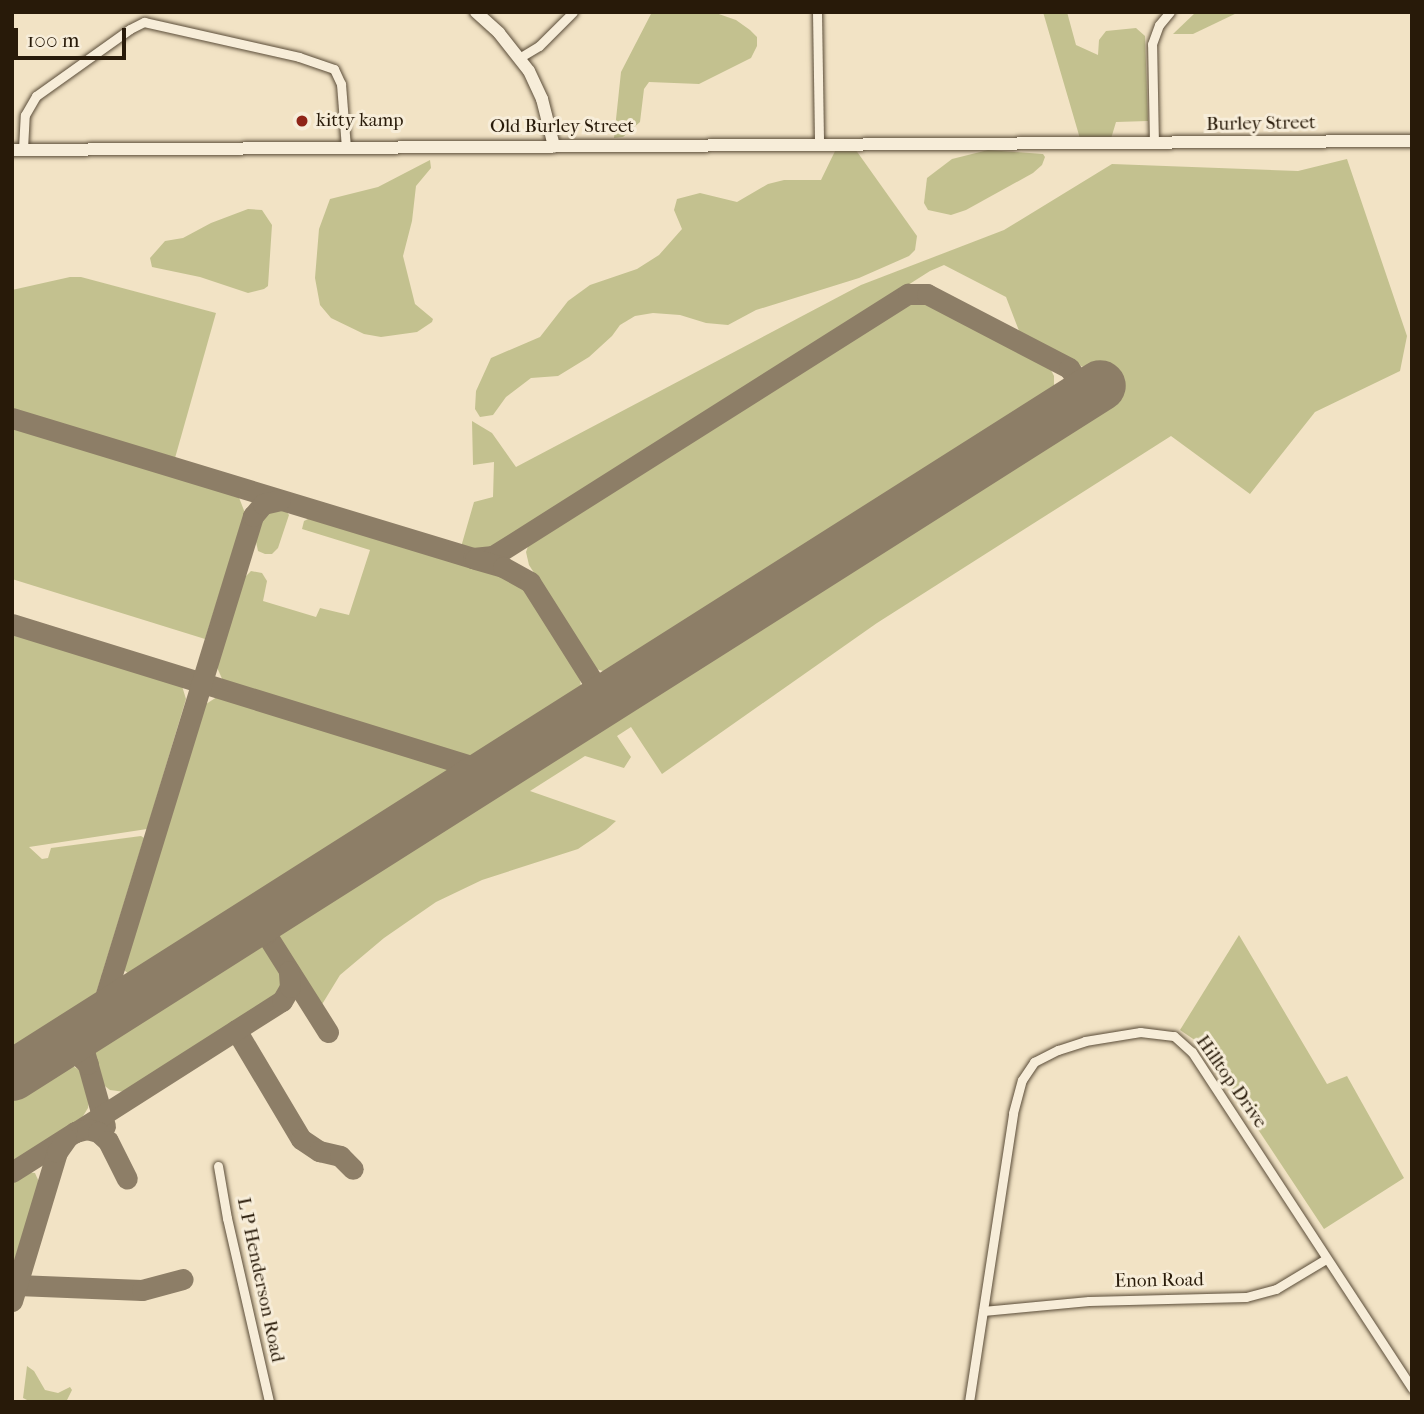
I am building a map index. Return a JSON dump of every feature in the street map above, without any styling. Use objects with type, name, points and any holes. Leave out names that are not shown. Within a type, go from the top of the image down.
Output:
[{"type":"main road","points":[[476,12],[519,58],[542,99],[554,146]]},
{"type":"main road","name":"Burley Street","points":[[1111,145],[1412,141]]},
{"type":"main road","name":"Old Burley Street","points":[[18,149],[1111,145]]},
{"type":"street","points":[[519,58],[539,46],[573,12]]},
{"type":"street","points":[[817,12],[819,146]]},
{"type":"street","points":[[1154,144],[1153,38],[1158,25],[1170,12]]},
{"type":"street","points":[[18,149],[25,115],[36,96],[144,22],[299,57],[334,69],[341,84],[346,147]]},
{"type":"street","name":"Hilltop Drive","points":[[969,1402],[1013,1113],[1022,1080],[1034,1062],[1085,1041],[1120,1035],[1160,1033],[1174,1036],[1192,1052],[1412,1388]]},
{"type":"street","name":"L P Henderson Road","points":[[218,1166],[227,1218],[269,1402]]},
{"type":"street","name":"Enon Road","points":[[983,1311],[1089,1301],[1246,1297],[1276,1289],[1326,1259]]},
{"type":"shaded area","points":[[652,12],[713,12],[736,20],[750,30],[757,37],[757,46],[751,58],[699,84],[649,82],[644,89],[640,122],[623,137],[614,138],[621,72]]},
{"type":"shaded area","points":[[1043,12],[1067,12],[1076,45],[1098,55],[1099,40],[1106,31],[1136,28],[1145,36],[1148,121],[1116,122],[1110,142],[1081,142]]},
{"type":"shaded area","points":[[1196,12],[1239,12],[1193,34],[1173,34]]},
{"type":"shaded area","points":[[853,146],[917,236],[915,250],[909,256],[859,278],[756,310],[728,325],[706,323],[680,315],[653,313],[635,316],[620,325],[589,357],[558,376],[531,378],[506,397],[493,415],[480,417],[475,409],[476,391],[491,358],[540,337],[568,301],[590,285],[637,269],[659,255],[682,229],[674,210],[677,199],[700,193],[737,202],[768,184],[784,180],[821,180],[837,147]]},
{"type":"shaded area","points":[[988,150],[1043,154],[1045,157],[1042,165],[1033,173],[966,210],[951,215],[928,210],[924,203],[927,178],[952,159]]},
{"type":"shaded area","points":[[1347,159],[1407,336],[1400,371],[1315,412],[1250,494],[1171,436],[877,623],[662,774],[631,727],[617,736],[631,757],[624,768],[585,756],[530,791],[616,821],[606,830],[578,849],[482,880],[436,902],[384,938],[340,975],[321,1006],[279,943],[280,932],[286,921],[1109,399],[1089,370],[1021,336],[1006,297],[944,265],[930,271],[489,551],[461,547],[474,502],[493,497],[494,462],[473,465],[472,421],[492,433],[516,467],[861,285],[1004,230],[1112,164],[1298,171]]},
{"type":"shaded area","points":[[430,160],[431,168],[416,186],[412,221],[403,256],[415,304],[433,319],[432,322],[417,332],[381,337],[364,334],[331,318],[320,305],[315,278],[319,229],[330,199],[378,187]]},
{"type":"shaded area","points":[[248,209],[262,210],[272,225],[268,286],[264,289],[248,293],[200,277],[152,267],[150,258],[165,241],[183,238],[211,223]]},
{"type":"shaded area","points":[[81,277],[216,313],[175,458],[12,409],[12,290]]},
{"type":"shaded area","points":[[910,300],[921,300],[1049,366],[1054,376],[1054,391],[613,674],[596,669],[529,565],[526,552],[530,541]]},
{"type":"shaded area","points":[[12,425],[238,495],[245,513],[205,639],[12,579]]},
{"type":"shaded area","points":[[275,507],[285,509],[289,515],[278,548],[272,554],[265,554],[258,551],[255,537],[263,515]]},
{"type":"shaded area","points":[[312,517],[513,581],[530,595],[580,677],[581,688],[577,696],[474,759],[223,681],[216,665],[242,580],[251,571],[262,573],[267,581],[263,601],[316,617],[320,608],[349,615],[370,550],[302,529],[304,521]]},
{"type":"shaded area","points":[[12,630],[173,680],[182,686],[186,699],[147,829],[29,847],[42,859],[48,858],[51,848],[141,836],[144,838],[94,1000],[12,1054]]},
{"type":"shaded area","points":[[220,695],[444,763],[451,772],[448,777],[130,975],[124,970],[124,964],[203,706]]},
{"type":"shaded area","points":[[1239,935],[1327,1084],[1347,1076],[1404,1178],[1324,1229],[1202,1045],[1180,1030]]},
{"type":"shaded area","points":[[252,945],[264,947],[279,967],[281,986],[273,999],[125,1092],[110,1090],[101,1083],[93,1059],[98,1040]]},
{"type":"shaded area","points":[[69,1064],[83,1072],[90,1093],[88,1108],[80,1121],[12,1165],[12,1095],[57,1066]]},
{"type":"shaded area","points":[[25,1172],[35,1173],[39,1182],[12,1268],[12,1180]]},
{"type":"shaded area","points":[[27,1366],[34,1371],[45,1390],[58,1393],[70,1387],[72,1390],[66,1402],[31,1402],[23,1398]]},
{"type":"taxiway","points":[[12,418],[473,558],[493,556],[908,294],[927,294],[1069,368],[1078,381],[1072,402]]},
{"type":"taxiway","points":[[90,1025],[101,1010],[253,516],[263,504],[280,500]]},
{"type":"taxiway","points":[[475,559],[503,567],[530,582],[604,699]]},
{"type":"taxiway","points":[[12,624],[490,772]]},
{"type":"taxiway","points":[[269,912],[264,925],[266,934],[328,1032]]},
{"type":"taxiway","points":[[244,928],[257,928],[266,934]]},
{"type":"taxiway","points":[[76,1132],[282,1001],[290,987],[289,971]]},
{"type":"taxiway","points":[[111,978],[119,994],[139,994]]},
{"type":"taxiway","points":[[94,1023],[84,1039],[84,1051],[105,1126]]},
{"type":"taxiway","points":[[236,1030],[301,1139],[319,1151],[340,1156],[353,1169]]},
{"type":"taxiway","points":[[52,1050],[74,1051],[88,1064]]},
{"type":"taxiway","points":[[12,1172],[75,1132],[87,1129],[98,1132],[108,1141],[127,1179]]},
{"type":"taxiway","points":[[12,1301],[57,1152],[66,1139]]},
{"type":"taxiway","points":[[17,1285],[142,1290],[183,1279]]},
{"type":"runway","points":[[12,1075],[1100,385]]},
{"type":"place","name":"kitty kamp","points":[[302,121]]}]
